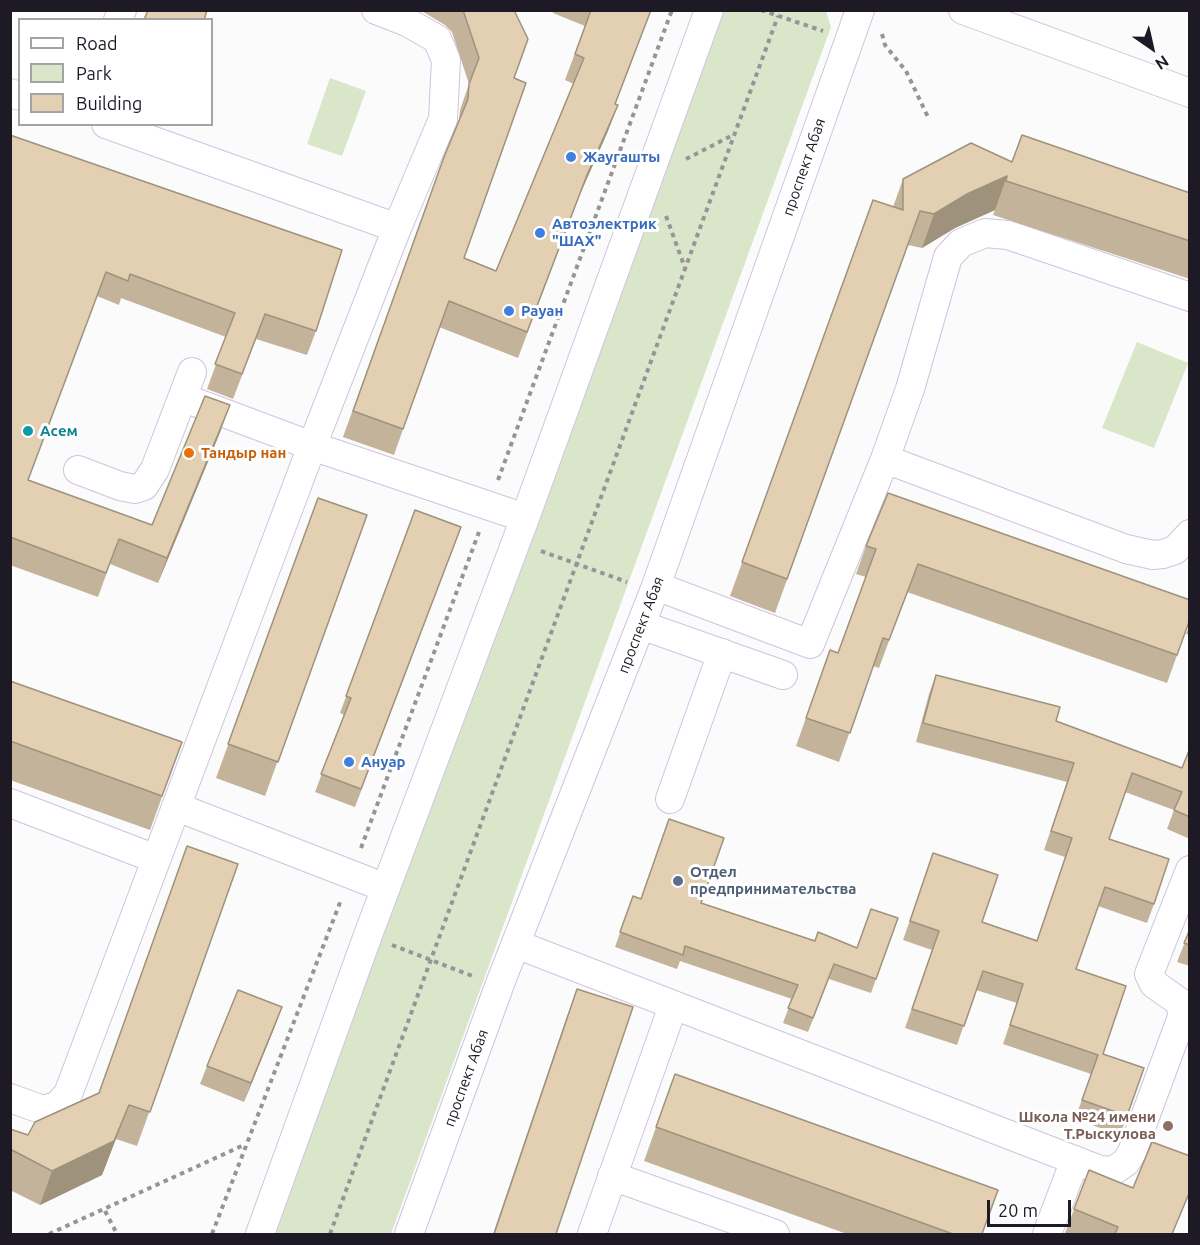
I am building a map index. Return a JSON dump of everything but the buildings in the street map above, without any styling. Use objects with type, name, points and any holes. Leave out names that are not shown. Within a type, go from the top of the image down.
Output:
[{"type":"street","points":[[10,1098],[43,1110],[57,1106],[68,1094],[312,446],[397,228],[443,119],[446,60],[437,39],[407,22],[376,10]]},
{"type":"street","points":[[260,1234],[386,888],[525,518],[709,10]]},
{"type":"street","name":"проспект Абая","points":[[409,1234],[516,944],[656,586],[860,10]]},
{"type":"street","points":[[963,10],[994,16],[1190,93]]},
{"type":"street","points":[[112,126],[397,228]]},
{"type":"street","points":[[656,586],[810,644],[885,459],[910,389],[948,257],[961,243],[985,233],[1008,235],[1190,297]]},
{"type":"street","points":[[78,470],[120,486],[135,489],[144,486],[150,479],[188,385],[312,446],[525,518]]},
{"type":"street","points":[[885,459],[1144,553],[1163,554],[1175,550],[1190,534]]},
{"type":"street","points":[[641,625],[783,675]]},
{"type":"street","points":[[670,799],[722,654]]},
{"type":"street","points":[[10,803],[156,859]]},
{"type":"street","points":[[177,807],[350,876],[386,888]]},
{"type":"street","points":[[516,944],[1100,1170],[1113,1171],[1126,1162],[1132,1152],[1182,1017],[1181,1003],[1154,984],[1149,974],[1190,870]]},
{"type":"street","points":[[592,1234],[673,1006]]},
{"type":"street","points":[[1047,1234],[1075,1160]]},
{"type":"street","points":[[612,1176],[775,1234]]},
{"type":"path","points":[[212,1234],[350,876],[672,10]]},
{"type":"path","points":[[761,10],[849,40]]},
{"type":"path","points":[[330,1234],[778,16]]},
{"type":"path","points":[[885,45],[906,71],[928,117]]},
{"type":"path","points":[[682,169],[685,159],[734,135]]},
{"type":"path","points":[[669,208],[665,218],[685,268]]},
{"type":"path","points":[[531,547],[628,582]]},
{"type":"path","points":[[387,942],[484,981]]},
{"type":"path","points":[[49,1234],[105,1211],[245,1144]]},
{"type":"path","points":[[105,1211],[117,1234]]},
{"type":"green space","points":[[712,11],[826,11],[831,27],[391,1234],[271,1234]]},
{"type":"green space","points":[[330,78],[366,91],[342,156],[307,144]]},
{"type":"green space","points":[[1137,342],[1188,363],[1154,448],[1102,428]]},
{"type":"place","name":"Жаугашты","points":[[571,157]]},
{"type":"place","name":"Автоэлектрик \"ШАХ\"","points":[[540,233]]},
{"type":"place","name":"Рауан","points":[[509,311]]},
{"type":"place","name":"Асем","points":[[28,431]]},
{"type":"place","name":"Тандыр нан","points":[[189,453]]},
{"type":"place","name":"Ануар","points":[[349,762]]},
{"type":"place","name":"Отдел предпринимательства","points":[[678,881]]},
{"type":"place","name":"Школа №24 имени Т.Рыскулова","points":[[1168,1126]]}]
